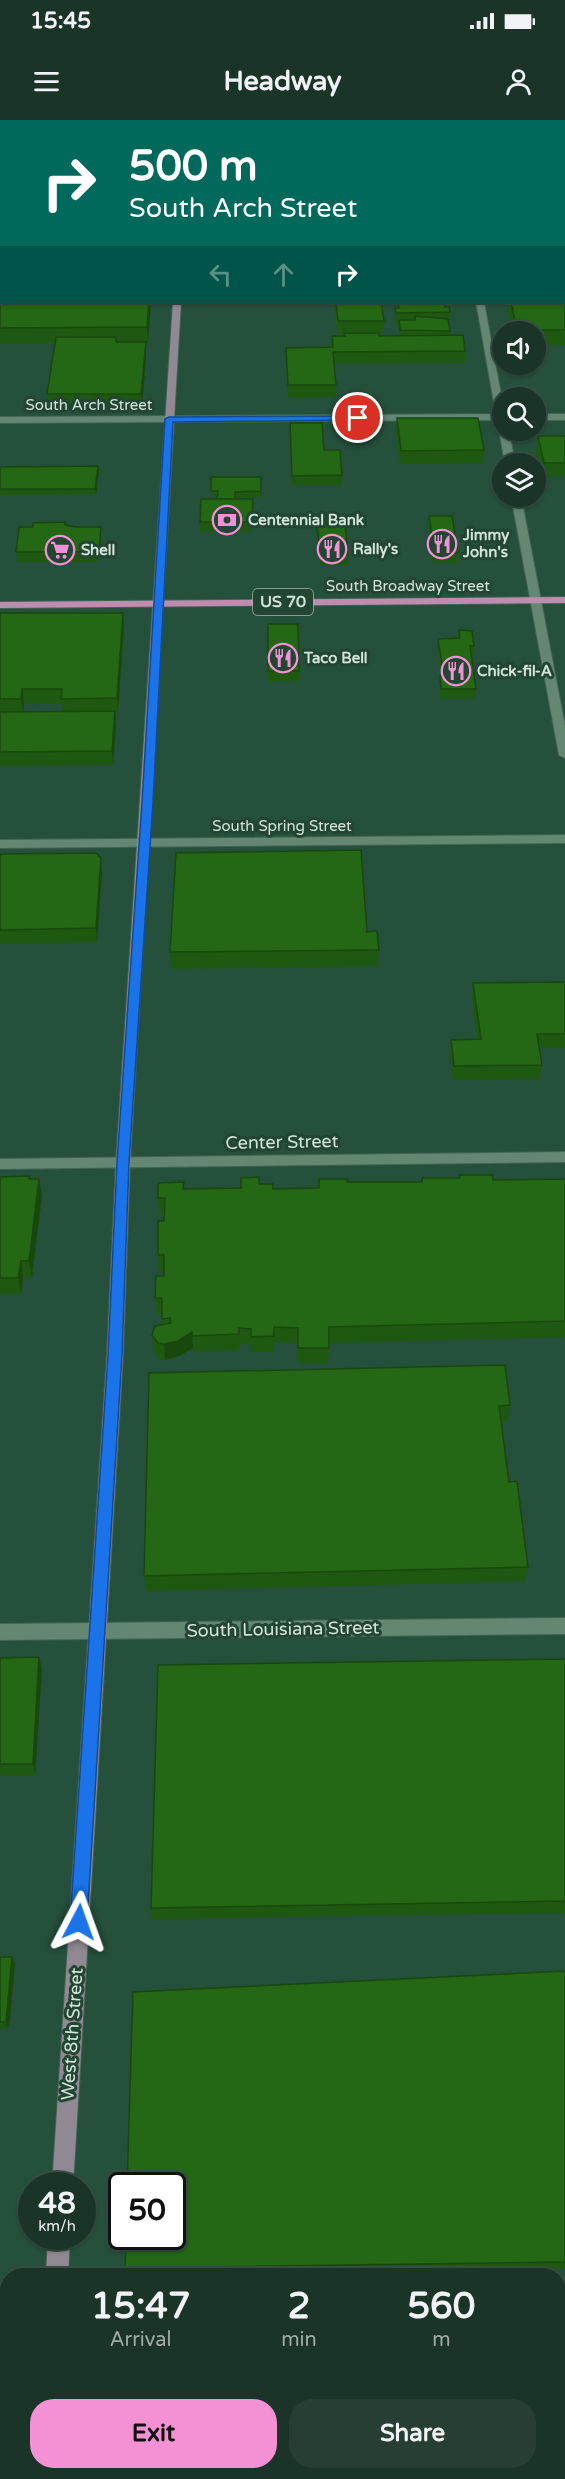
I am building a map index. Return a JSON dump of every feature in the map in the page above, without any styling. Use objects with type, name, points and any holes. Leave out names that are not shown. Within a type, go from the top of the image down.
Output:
[{"type":"main road","name":"West 8th Street","points":[[63,2172],[115,1355],[123,1162],[145,843],[177,303]]},
{"type":"main road","name":"South Broadway Street","points":[[0,604],[565,600]]},
{"type":"main road","points":[[57,2268],[58,2250]]},
{"type":"street","points":[[480,303],[496,387]]},
{"type":"street","points":[[546,417],[565,417]]},
{"type":"street","name":"South Arch Street","points":[[0,420],[492,419]]},
{"type":"street","points":[[518,507],[565,755]]},
{"type":"street","name":"South Spring Street","points":[[0,844],[565,839]]},
{"type":"street","name":"Center Street","points":[[0,1164],[565,1158]]},
{"type":"street","name":"South Louisiana Street","points":[[0,1632],[565,1626]]},
{"type":"shaded area","points":[[0,303],[565,303],[565,2268],[0,2268]]},
{"type":"building","points":[[0,303],[149,303],[147,327],[0,328]]},
{"type":"building","points":[[336,303],[381,303],[384,321],[338,321]]},
{"type":"building","points":[[398,303],[444,303],[445,307],[449,307],[450,312],[396,313],[395,308],[399,308]]},
{"type":"building","points":[[511,303],[565,303],[565,330],[546,330],[546,321],[515,321]]},
{"type":"building","points":[[415,316],[448,319],[450,331],[400,330],[399,320],[415,320]]},
{"type":"building","points":[[344,333],[379,333],[379,336],[463,335],[465,351],[333,352],[336,385],[288,385],[286,348],[333,347],[332,336],[345,336]]},
{"type":"building","points":[[56,337],[116,337],[116,342],[146,342],[141,394],[47,394]]},
{"type":"building","points":[[397,418],[478,418],[484,450],[401,451]]},
{"type":"building","points":[[290,423],[322,423],[324,450],[340,450],[342,475],[292,476]]},
{"type":"building","points":[[546,436],[565,436],[565,463],[546,463],[546,453],[542,453],[539,441],[546,441]]},
{"type":"building","name":"Shell","points":[[98,466],[95,489],[0,489],[0,467]]},
{"type":"building","points":[[211,477],[261,477],[261,491],[235,492],[235,499],[217,499],[218,491],[211,491]]},
{"type":"building","points":[[201,499],[253,499],[252,522],[200,522]]},
{"type":"building","name":"Jimmy John's","points":[[429,516],[452,516],[458,553],[434,553]]},
{"type":"building","name":"Shell","points":[[65,522],[65,525],[75,527],[101,527],[99,552],[16,552],[19,527],[33,527],[33,523]]},
{"type":"building","name":"Rally's","points":[[345,523],[348,555],[320,555],[317,524]]},
{"type":"building","points":[[0,613],[123,613],[117,698],[61,699],[62,689],[22,689],[21,699],[0,699]]},
{"type":"building","name":"Taco Bell","points":[[268,624],[298,624],[299,671],[268,671]]},
{"type":"building","name":"Chick-fil-A","points":[[459,630],[472,631],[474,646],[470,646],[476,689],[441,689],[440,676],[444,676],[438,639],[460,638]]},
{"type":"building","points":[[115,711],[112,751],[0,752],[0,712]]},
{"type":"building","points":[[361,850],[367,932],[377,931],[379,950],[170,952],[176,853]]},
{"type":"building","points":[[96,853],[101,858],[96,928],[0,930],[0,854]]},
{"type":"building","points":[[565,982],[565,1034],[537,1034],[542,1065],[454,1066],[451,1040],[481,1039],[473,983]]},
{"type":"building","points":[[459,1175],[493,1175],[493,1180],[565,1179],[565,1321],[329,1327],[329,1348],[298,1348],[298,1328],[274,1327],[274,1336],[251,1337],[251,1329],[239,1328],[239,1334],[192,1336],[192,1332],[178,1341],[164,1344],[158,1343],[152,1335],[155,1326],[171,1323],[170,1318],[162,1319],[162,1298],[155,1298],[156,1276],[164,1276],[164,1255],[158,1255],[158,1221],[164,1221],[165,1198],[158,1198],[158,1183],[184,1182],[183,1189],[241,1188],[241,1178],[259,1177],[259,1184],[273,1184],[273,1189],[319,1188],[319,1179],[348,1179],[347,1182],[422,1182],[422,1178],[460,1178]]},
{"type":"building","points":[[30,1176],[29,1179],[39,1179],[29,1261],[21,1261],[18,1278],[0,1278],[0,1177]]},
{"type":"building","points":[[505,1365],[510,1405],[499,1406],[509,1482],[517,1481],[528,1567],[144,1576],[149,1373]]},
{"type":"building","points":[[39,1657],[33,1764],[0,1764],[0,1658]]},
{"type":"building","points":[[565,1659],[565,1901],[151,1908],[158,1665]]},
{"type":"building","points":[[0,1957],[12,1957],[6,2022],[0,2022]]},
{"type":"building","points":[[565,1971],[565,2262],[125,2268],[126,2250],[186,2250],[186,2172],[127,2172],[133,1992]]},
{"type":"place","name":"Centennial Bank","points":[[227,520]]},
{"type":"place","name":"Jimmy John's","points":[[442,544]]},
{"type":"place","name":"Rally's","points":[[332,549]]},
{"type":"place","name":"Shell","points":[[60,550]]},
{"type":"place","name":"Taco Bell","points":[[283,658]]},
{"type":"place","name":"Chick-fil-A","points":[[456,671]]},
{"type":"route","points":[[79,1922],[115,1355],[121,1191],[147,802],[169,419],[358,418]]}]
